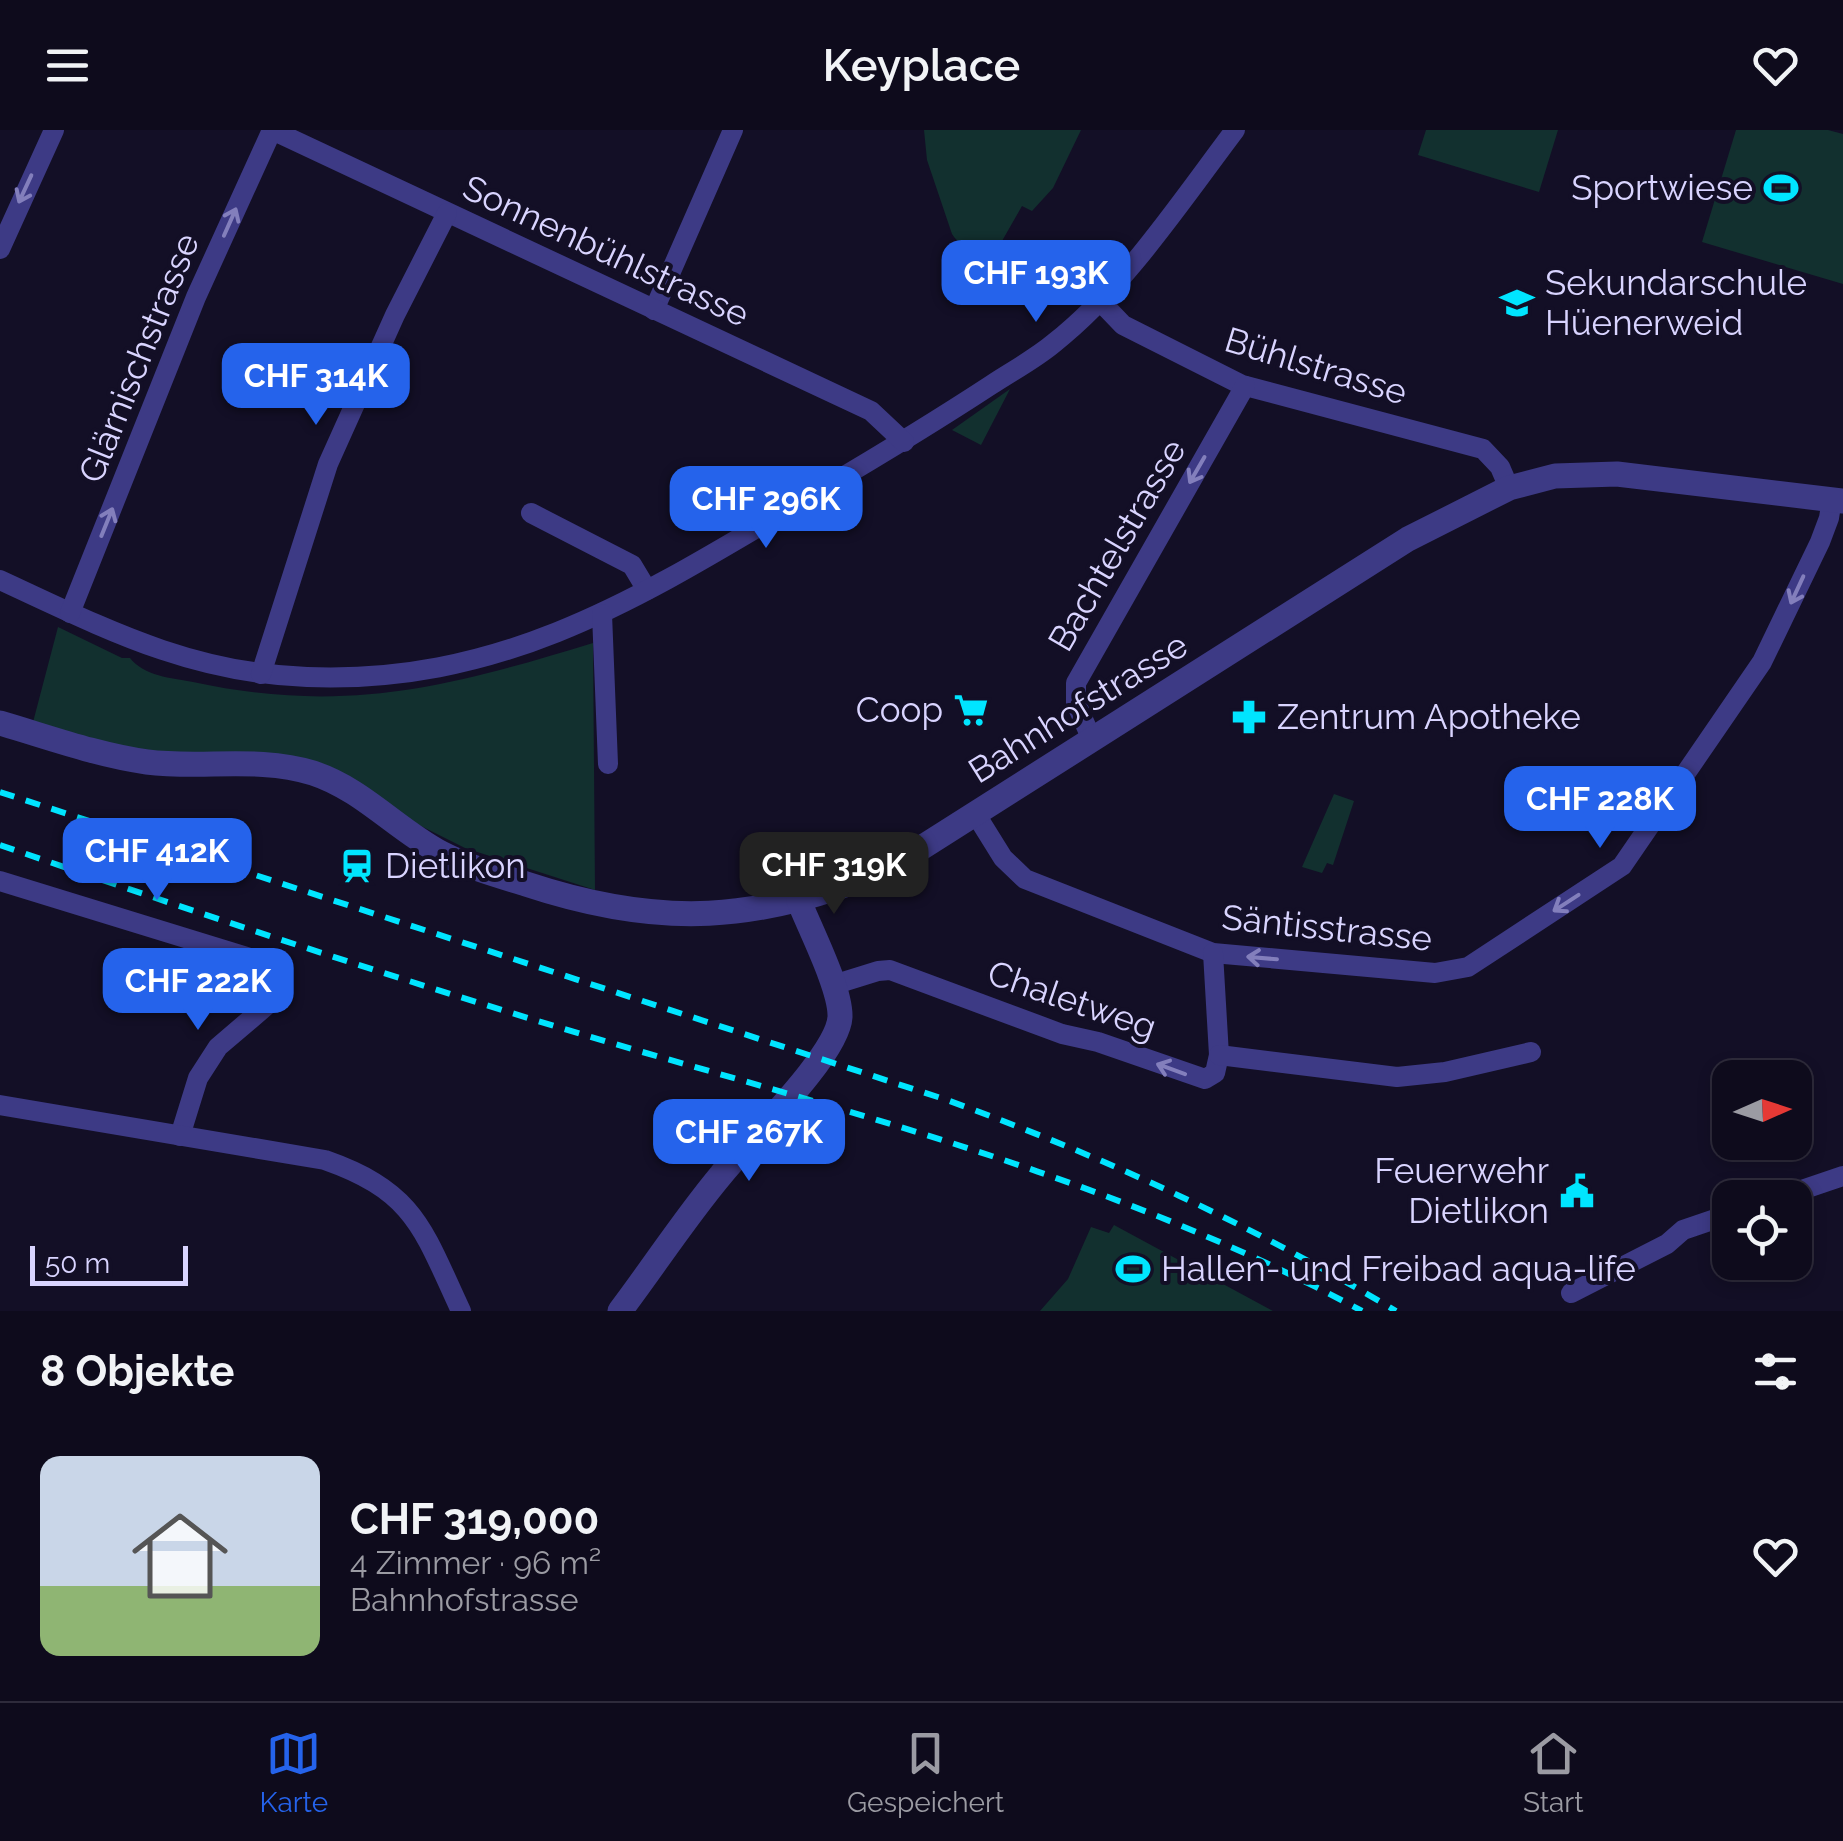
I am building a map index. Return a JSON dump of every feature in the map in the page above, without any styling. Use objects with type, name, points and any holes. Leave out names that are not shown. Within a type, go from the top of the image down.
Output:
[{"type":"street","points":[[0,250],[54,130]]},
{"type":"street","name":"Sonnenbühlstrasse","points":[[272,130],[872,411],[904,442]]},
{"type":"street","name":"Glärnischstrasse","points":[[70,612],[196,297],[272,130]]},
{"type":"street","points":[[654,310],[733,130]]},
{"type":"street","points":[[0,580],[154,650],[261,674],[358,677],[454,667],[520,649],[647,590],[904,442],[1054,343],[1100,300],[1173,213],[1234,130]]},
{"type":"street","points":[[261,674],[328,464],[447,213]]},
{"type":"street","name":"Bühlstrasse","points":[[1100,300],[1122,325],[1245,386],[1484,449],[1500,468],[1509,488]]},
{"type":"street","name":"Bachtelstrasse","points":[[1092,740],[1076,703],[1076,683],[1245,386]]},
{"type":"street","name":"Bahnhofstrasse","points":[[0,723],[150,762],[254,763],[314,774],[348,789],[418,840],[466,864],[602,904],[658,912],[724,914],[799,901],[888,868],[1408,539],[1509,488],[1555,476],[1616,474],[1837,500]]},
{"type":"street","name":"Säntisstrasse","points":[[975,813],[1003,858],[1025,879],[1212,953],[1452,972],[1468,968],[1622,866],[1762,662],[1837,500]]},
{"type":"street","points":[[531,514],[632,566],[647,590]]},
{"type":"street","points":[[602,614],[608,764]]},
{"type":"street","points":[[0,880],[246,957],[262,966],[270,992],[266,1006],[218,1047],[198,1078],[180,1136]]},
{"type":"street","points":[[620,1311],[720,1176],[826,1049],[840,1018],[833,986],[799,901]]},
{"type":"street","points":[[1212,953],[1219,1055],[1397,1078],[1445,1072],[1531,1052]]},
{"type":"street","name":"Chaletweg","points":[[833,986],[890,970],[1062,1034],[1098,1042],[1205,1080],[1215,1073],[1219,1055]]},
{"type":"street","points":[[0,1105],[325,1160],[364,1174],[398,1198],[425,1233],[461,1311]]},
{"type":"street","points":[[1812,1186],[1843,1176]]},
{"type":"street","points":[[1571,1293],[1667,1244],[1682,1230],[1712,1220]]},
{"type":"green space","points":[[924,130],[1081,130],[1053,188],[1032,211],[1022,206],[1002,241],[974,247],[962,244],[952,234],[927,160]]},
{"type":"green space","points":[[1426,130],[1558,130],[1539,192],[1418,155]]},
{"type":"green space","name":"Sportwiese","points":[[1736,130],[1828,130],[1843,134],[1843,284],[1702,242]]},
{"type":"green space","points":[[1010,389],[981,445],[952,430]]},
{"type":"green space","points":[[58,627],[122,658],[130,658],[158,675],[248,692],[299,696],[348,696],[443,683],[593,643],[595,890],[465,848],[336,774],[150,754],[32,726]]},
{"type":"green space","points":[[1334,794],[1354,801],[1333,865],[1327,863],[1322,873],[1302,867]]},
{"type":"green space","name":"Hallen- und Freibad aqua-life","points":[[1114,1225],[1273,1311],[1040,1311],[1068,1279],[1091,1227],[1109,1233]]},
{"type":"railway","points":[[0,792],[947,1100],[1065,1145],[1177,1195],[1286,1249],[1396,1311]]},
{"type":"railway","points":[[0,845],[473,1001],[1004,1160],[1185,1227],[1362,1311]]},
{"type":"place","name":"Sportwiese","points":[[1781,188]]},
{"type":"place","name":"Sekundarschule Hüenerweid","points":[[1517,303]]},
{"type":"place","name":"Coop","points":[[971,710]]},
{"type":"place","name":"Zentrum Apotheke","points":[[1249,717]]},
{"type":"place","name":"Dietlikon","points":[[357,866]]},
{"type":"place","name":"Feuerwehr Dietlikon","points":[[1577,1191]]},
{"type":"place","name":"Hallen- und Freibad aqua-life","points":[[1133,1269]]}]
